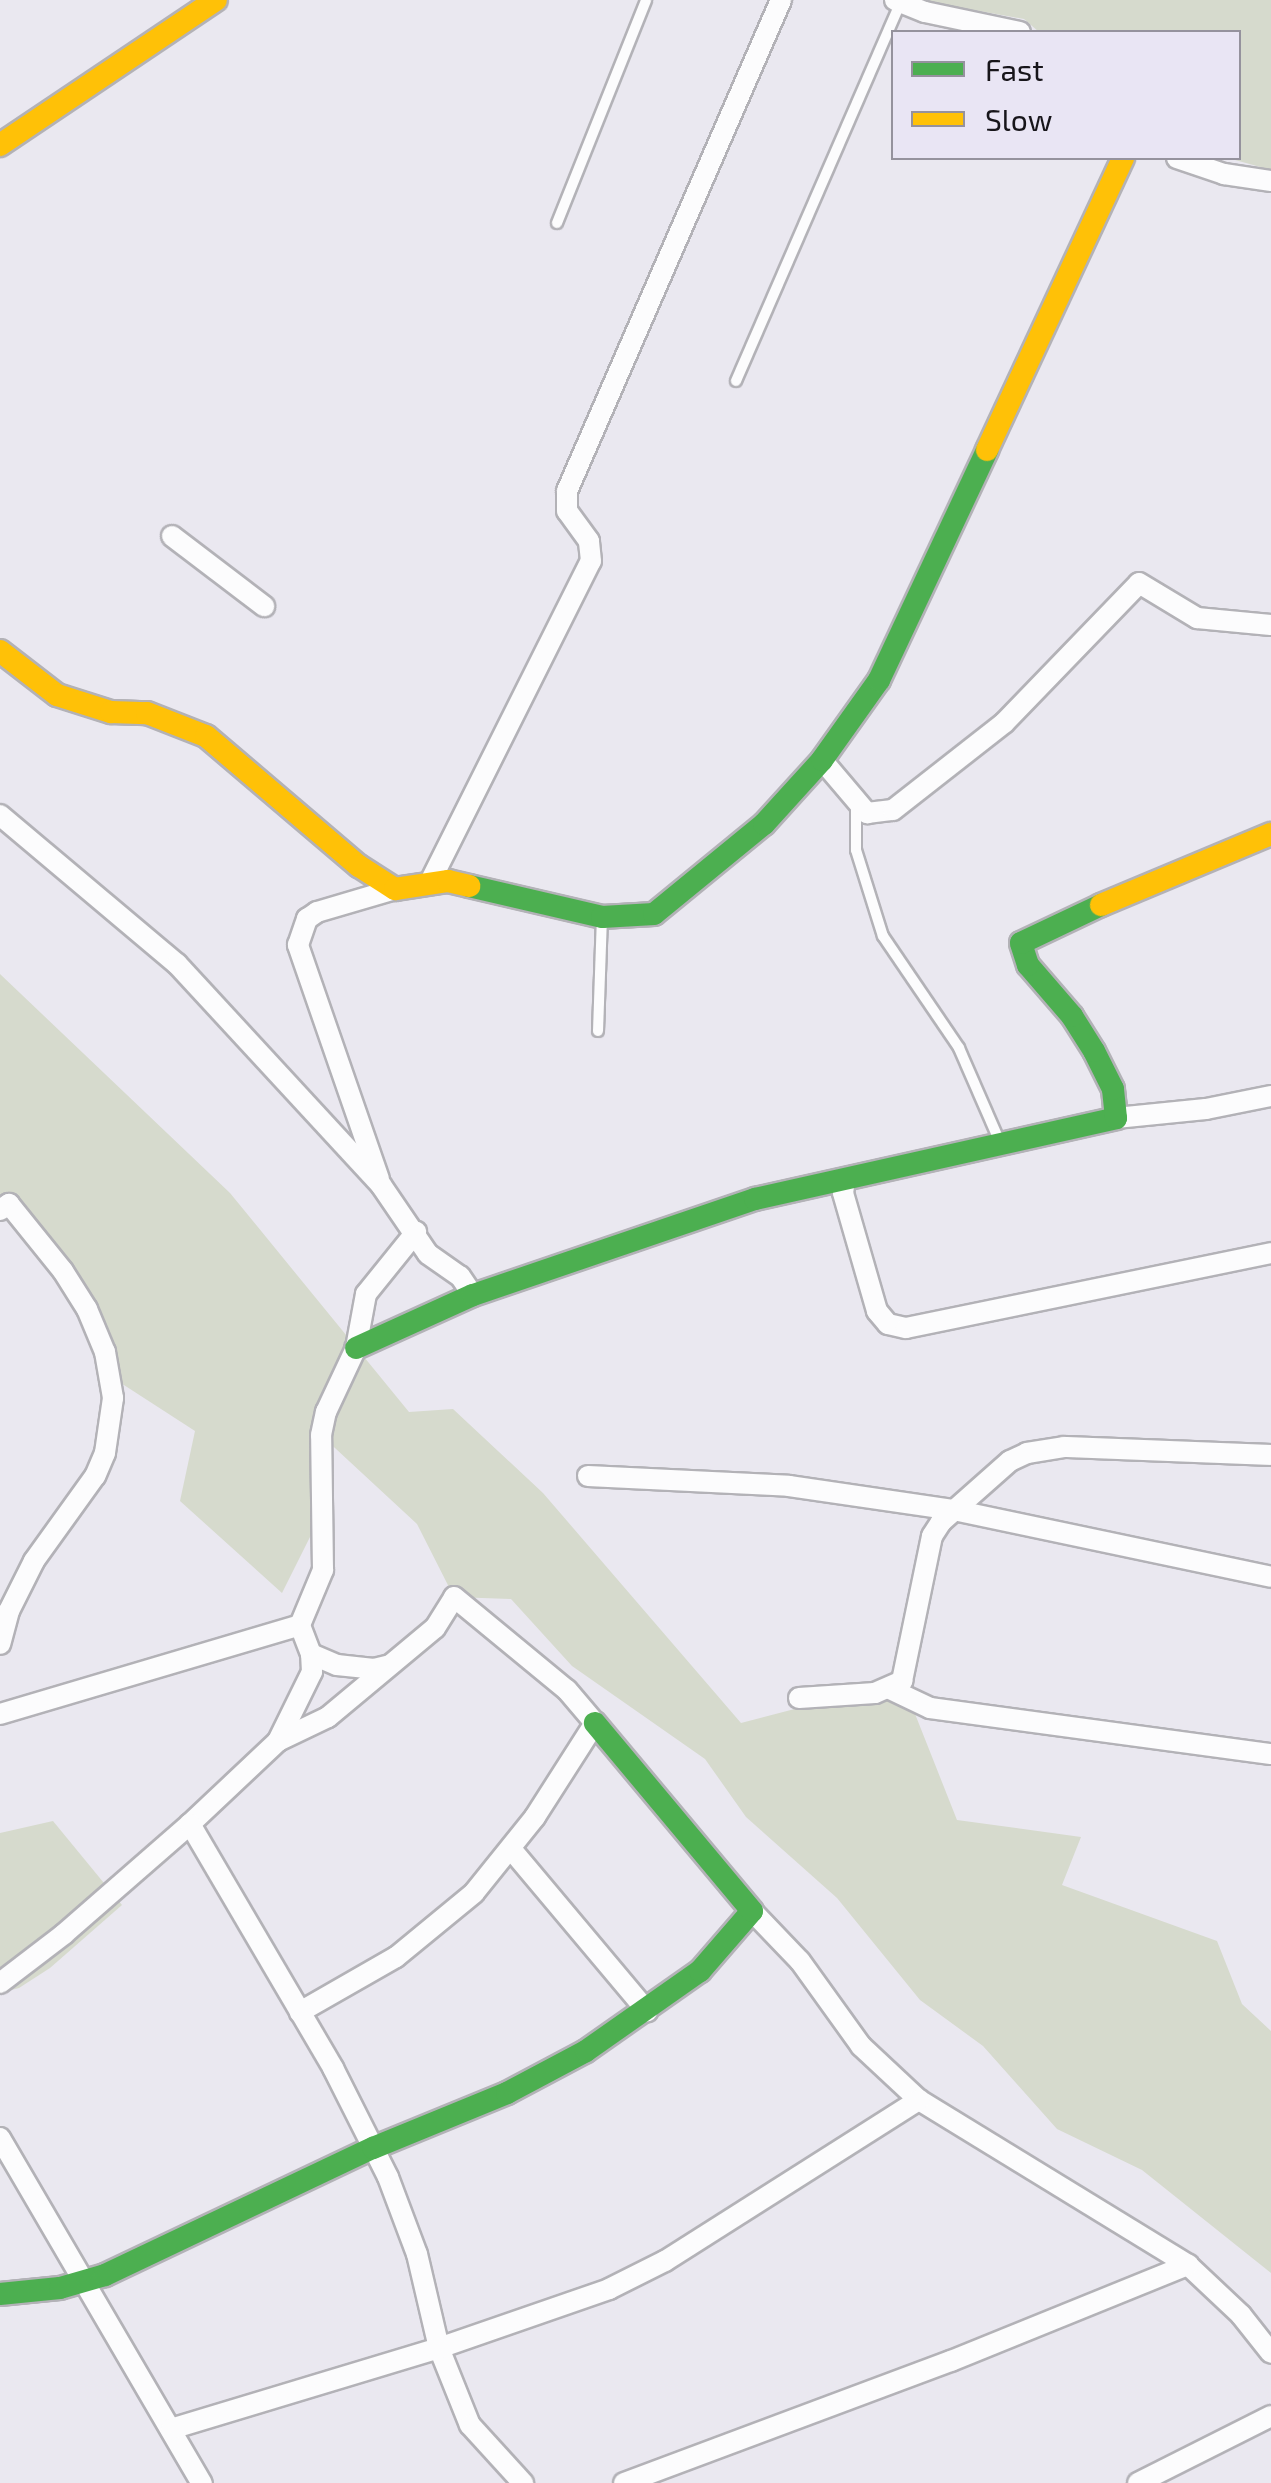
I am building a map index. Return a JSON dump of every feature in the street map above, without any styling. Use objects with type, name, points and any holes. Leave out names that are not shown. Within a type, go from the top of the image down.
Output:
[{"type":"street","points":[[0,145],[216,0]]},
{"type":"street","points":[[430,884],[591,561],[589,541],[566,512],[567,491],[781,0]]},
{"type":"street","points":[[898,1],[925,12],[1010,30]]},
{"type":"street","points":[[381,1185],[298,945],[307,919],[336,903],[395,888],[430,884],[474,885],[602,917],[636,918],[669,905],[764,824],[822,760],[879,680],[1122,160]]},
{"type":"street","points":[[1184,160],[1224,174],[1271,181]]},
{"type":"street","points":[[172,536],[264,606]]},
{"type":"street","points":[[822,760],[856,805],[878,815],[915,797],[1004,723],[1139,583],[1198,618],[1271,625]]},
{"type":"street","points":[[0,651],[57,695],[111,712],[147,713],[206,736],[359,866],[395,888]]},
{"type":"street","points":[[0,815],[177,964],[381,1185],[428,1254],[460,1276],[473,1295]]},
{"type":"street","points":[[1116,1118],[1113,1089],[1094,1051],[1072,1016],[1028,965],[1021,944],[1048,927],[1271,834]]},
{"type":"street","points":[[356,1348],[473,1295],[756,1199],[1116,1118],[1206,1109],[1271,1096]]},
{"type":"street","points":[[845,1179],[843,1193],[877,1310],[888,1324],[906,1328],[1271,1253]]},
{"type":"street","points":[[0,1644],[20,1585],[95,1476],[104,1453],[113,1398],[105,1352],[88,1309],[63,1271],[3,1203]]},
{"type":"street","points":[[278,1741],[312,1672],[311,1654],[300,1625],[323,1570],[323,1424],[356,1348],[366,1294],[416,1232]]},
{"type":"street","points":[[890,1690],[902,1681],[908,1660],[932,1536],[954,1510],[1010,1462],[1043,1449],[1271,1455]]},
{"type":"street","points":[[588,1476],[789,1486],[954,1510],[1271,1577]]},
{"type":"street","points":[[0,1983],[64,1934],[278,1741],[328,1717],[435,1628],[454,1597],[566,1690],[752,1911],[800,1962],[861,2046],[919,2100],[1188,2266],[1241,2315],[1271,2353]]},
{"type":"street","points":[[0,1714],[300,1625]]},
{"type":"street","points":[[311,1654],[336,1665],[374,1669],[392,1664]]},
{"type":"street","points":[[799,1698],[890,1690],[930,1708],[1271,1754]]},
{"type":"street","points":[[300,2012],[396,1956],[444,1921],[511,1849],[595,1723]]},
{"type":"street","points":[[190,1824],[300,2012],[373,2148],[409,2227],[439,2348],[470,2425],[523,2483]]},
{"type":"street","points":[[511,1849],[647,2012]]},
{"type":"street","points":[[0,2294],[84,2281],[143,2260],[373,2148],[507,2093],[586,2051],[647,2012],[700,1971],[752,1911]]},
{"type":"street","points":[[170,2429],[548,2312],[666,2261],[919,2100]]},
{"type":"street","points":[[0,2138],[202,2483]]},
{"type":"street","points":[[624,2483],[951,2361],[1188,2266]]},
{"type":"street","points":[[1138,2483],[1271,2416]]},
{"type":"lane","points":[[557,223],[646,0]]},
{"type":"lane","points":[[736,380],[898,1]]},
{"type":"lane","points":[[856,805],[856,850],[883,936],[958,1048],[1001,1146]]},
{"type":"lane","points":[[598,1031],[602,917]]},
{"type":"shaded area","points":[[918,0],[1271,0],[1271,170],[1235,160],[1241,160],[1241,30],[1037,30],[1024,19]]},
{"type":"shaded area","points":[[0,974],[230,1193],[409,1412],[453,1409],[543,1493],[741,1723],[902,1681],[957,1820],[1081,1837],[1062,1885],[1217,1941],[1242,2004],[1271,2031],[1271,2273],[1142,2170],[1057,2129],[983,2046],[920,2000],[837,1898],[746,1817],[705,1759],[572,1666],[511,1599],[454,1597],[417,1524],[322,1436],[324,1509],[282,1593],[180,1501],[195,1431],[110,1376],[63,1271],[0,1194]]},
{"type":"shaded area","points":[[53,1821],[122,1905],[50,1968],[19,1988],[0,1993],[0,1833]]},
{"type":"traffic: fast","points":[[469,886],[602,917],[654,914],[764,824],[822,760],[879,680],[987,450]]},
{"type":"traffic: fast","points":[[356,1348],[473,1295],[755,1199],[1116,1118],[1113,1089],[1094,1051],[1072,1016],[1028,965],[1021,943],[1101,905]]},
{"type":"traffic: fast","points":[[0,2294],[60,2288],[105,2275],[373,2148],[507,2093],[586,2051],[700,1971],[752,1911],[595,1723]]},
{"type":"traffic: slow","points":[[0,145],[216,0]]},
{"type":"traffic: slow","points":[[987,450],[1122,160]]},
{"type":"traffic: slow","points":[[0,651],[57,695],[111,712],[147,713],[206,736],[359,866],[395,889],[448,881],[469,886]]},
{"type":"traffic: slow","points":[[1101,905],[1271,834]]}]
